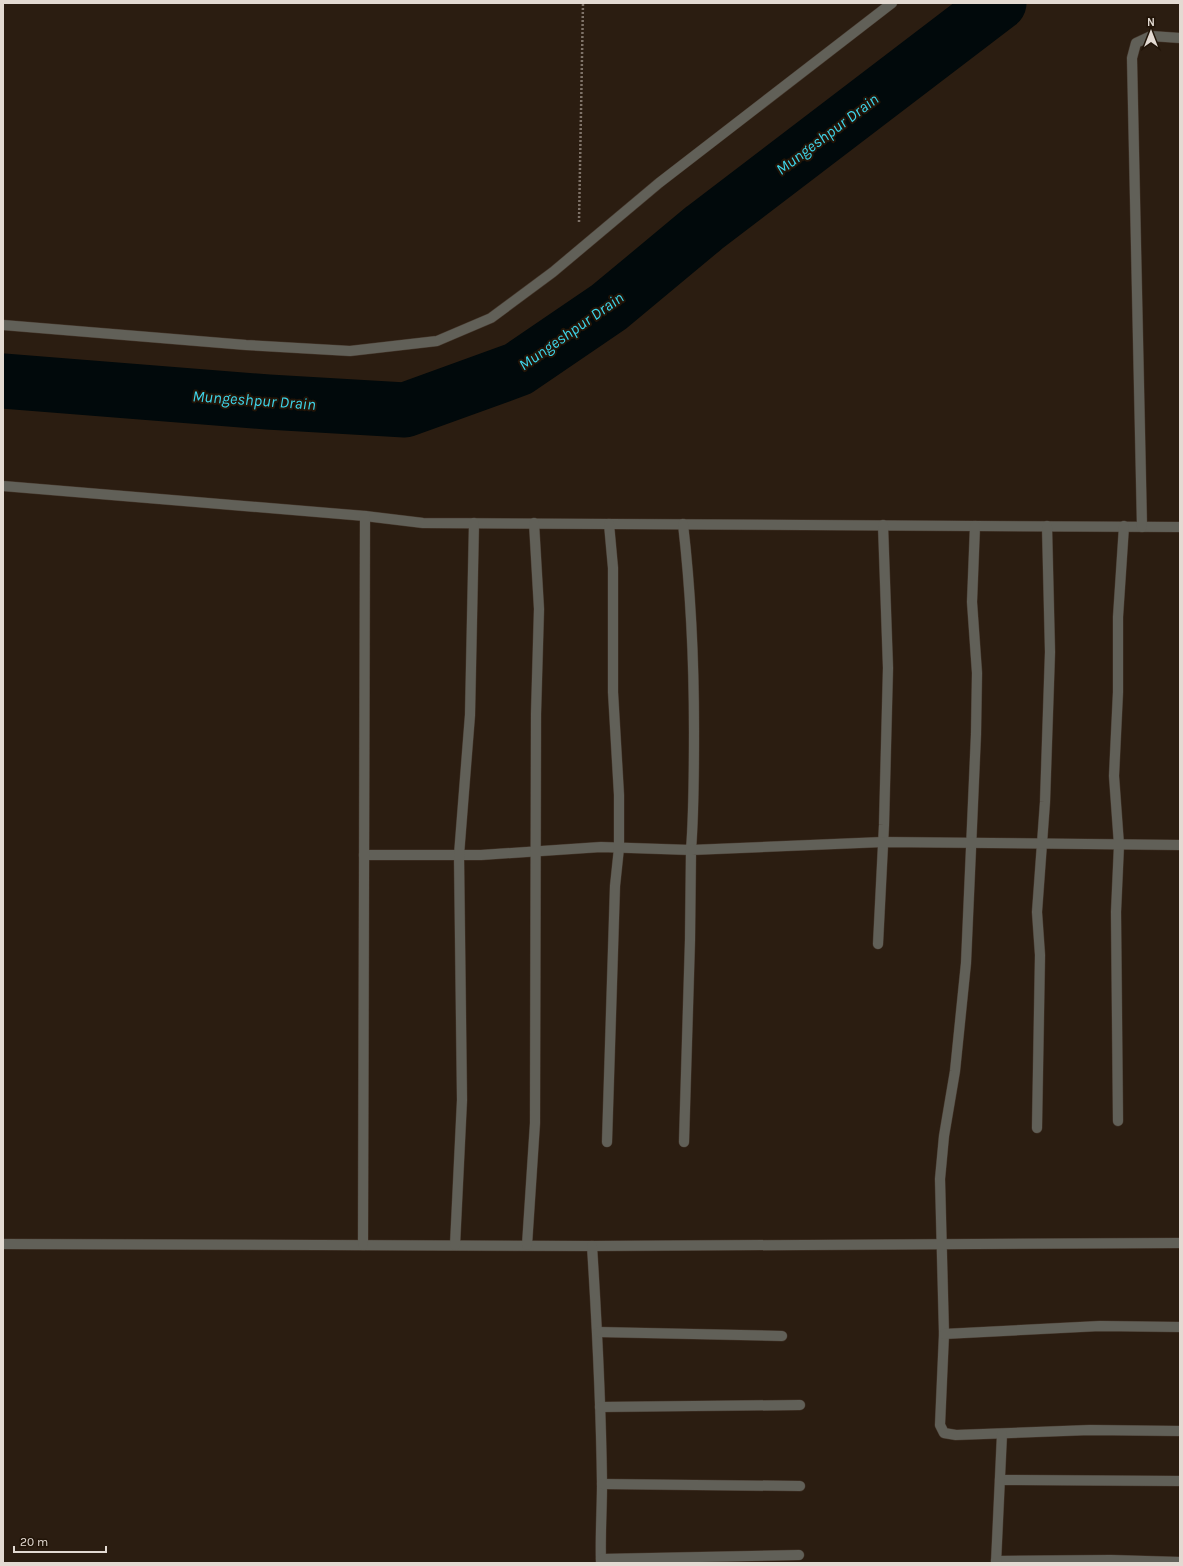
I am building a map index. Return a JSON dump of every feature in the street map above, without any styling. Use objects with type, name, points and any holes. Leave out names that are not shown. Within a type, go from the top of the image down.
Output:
[{"type":"street","points":[[3,326],[246,346],[350,351],[437,341],[491,318],[579,250],[665,178],[892,3]]},
{"type":"street","points":[[1142,527],[1132,58],[1136,43],[1151,36],[1180,38]]},
{"type":"street","points":[[3,486],[365,516],[423,523],[1180,527]]},
{"type":"street","points":[[363,1245],[365,516]]},
{"type":"street","points":[[455,1246],[462,1100],[459,855],[470,715],[474,523]]},
{"type":"street","points":[[527,1246],[535,1123],[537,851],[536,714],[539,609],[534,523]]},
{"type":"street","points":[[607,1142],[615,886],[619,848],[619,796],[613,692],[613,568],[609,524]]},
{"type":"street","points":[[683,524],[689,579],[694,682],[694,780],[684,1142]]},
{"type":"street","points":[[878,944],[883,842],[888,668],[883,525]]},
{"type":"street","points":[[975,526],[972,602],[977,673],[966,963],[955,1071],[944,1136],[940,1179],[943,1243],[944,1334],[940,1425],[944,1433],[956,1435],[1090,1430],[1180,1431]]},
{"type":"street","points":[[1038,1128],[1040,955],[1038,912],[1045,802],[1050,652],[1047,526]]},
{"type":"street","points":[[1118,1121],[1116,912],[1119,845],[1114,776],[1118,692],[1118,617],[1124,526]]},
{"type":"street","points":[[364,855],[459,855],[600,847],[691,850],[883,842],[1180,845]]},
{"type":"street","points":[[3,1244],[592,1246],[943,1243],[1180,1243]]},
{"type":"street","points":[[592,1246],[598,1332],[602,1484],[601,1561],[799,1555]]},
{"type":"street","points":[[944,1334],[1100,1326],[1180,1327]]},
{"type":"street","points":[[598,1332],[782,1336]]},
{"type":"street","points":[[600,1407],[800,1405]]},
{"type":"street","points":[[1002,1434],[996,1562],[1111,1560],[1180,1562]]},
{"type":"street","points":[[1000,1480],[1180,1481]]},
{"type":"street","points":[[602,1484],[800,1486]]},
{"type":"path","points":[[579,250],[583,3]]},
{"type":"waterway","name":"Mungeshpur Drain","points":[[3,381],[268,402],[405,410],[518,369],[609,307],[704,228],[999,3]]}]
